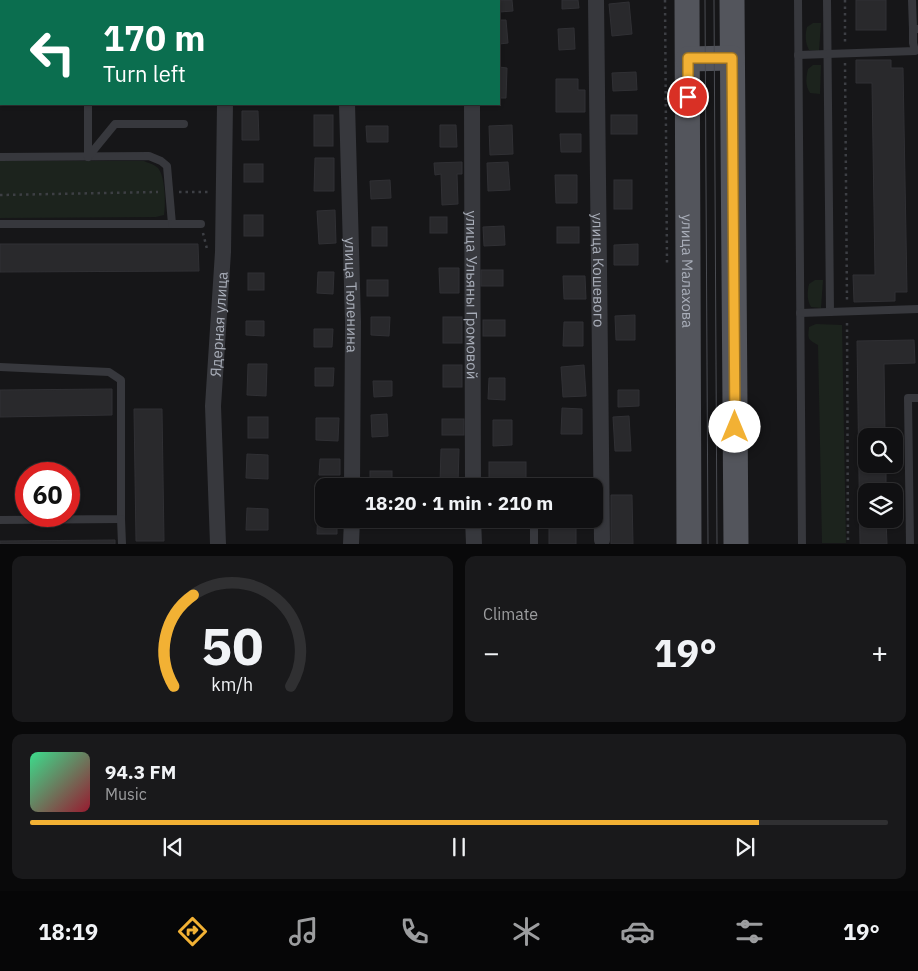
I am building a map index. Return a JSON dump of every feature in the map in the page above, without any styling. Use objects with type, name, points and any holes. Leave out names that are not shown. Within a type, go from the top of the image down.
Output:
[{"type":"main road","name":"улица Малахова","points":[[687,0],[689,544]]},
{"type":"main road","points":[[732,0],[736,544]]},
{"type":"main road","points":[[688,58],[732,58]]},
{"type":"street","name":"улица Кошевого","points":[[596,0],[602,540]]},
{"type":"street","name":"Ядерная улица","points":[[218,544],[213,406],[223,252],[225,105]]},
{"type":"street","name":"улица Тюленина","points":[[347,105],[352,322],[352,478]]},
{"type":"street","name":"улица Ульяны Громовой","points":[[472,105],[473,478]]},
{"type":"street","points":[[351,544],[352,528]]},
{"type":"street","points":[[473,528],[474,544]]},
{"type":"lane","points":[[798,0],[802,544]]},
{"type":"lane","points":[[827,0],[830,312]]},
{"type":"lane","points":[[798,55],[916,55],[913,42],[915,29],[912,0]]},
{"type":"lane","points":[[88,105],[88,157]]},
{"type":"lane","points":[[88,157],[115,124],[184,124]]},
{"type":"lane","points":[[0,157],[150,156],[162,161],[167,166],[172,224]]},
{"type":"lane","points":[[0,224],[201,224]]},
{"type":"lane","points":[[800,313],[918,309]]},
{"type":"lane","points":[[0,367],[109,372],[121,380],[122,544]]},
{"type":"lane","points":[[910,544],[908,398],[918,398]]},
{"type":"lane","points":[[0,520],[121,519]]},
{"type":"lane","points":[[534,528],[534,544]]},
{"type":"path","points":[[845,0],[848,544]]},
{"type":"path","points":[[0,195],[224,192]]},
{"type":"shaded area","points":[[813,23],[821,23],[819,51],[809,50],[806,41],[807,27]]},
{"type":"shaded area","points":[[813,65],[821,65],[820,94],[810,93],[807,87],[808,69]]},
{"type":"shaded area","points":[[0,161],[144,161],[158,168],[162,177],[165,204],[164,215],[156,217],[0,218]]},
{"type":"shaded area","points":[[815,280],[823,280],[821,308],[811,307],[808,299],[809,284]]},
{"type":"shaded area","points":[[816,324],[842,325],[846,543],[822,543],[818,345],[810,340],[808,334],[809,327]]},
{"type":"building","points":[[500,0],[512,0],[513,11],[500,12]]},
{"type":"building","points":[[562,0],[578,0],[579,8],[562,9]]},
{"type":"building","points":[[856,0],[886,0],[886,30],[856,30]]},
{"type":"building","points":[[629,2],[632,34],[612,36],[609,4]]},
{"type":"building","points":[[500,20],[506,20],[508,43],[500,44]]},
{"type":"building","points":[[574,28],[575,49],[559,50],[558,29]]},
{"type":"building","points":[[856,60],[891,60],[891,68],[903,68],[907,292],[895,292],[895,301],[854,302],[853,275],[875,275],[872,83],[856,83]]},
{"type":"building","points":[[500,67],[507,68],[506,98],[500,98]]},
{"type":"building","points":[[636,72],[637,90],[613,91],[612,73]]},
{"type":"building","points":[[556,79],[578,79],[578,90],[585,90],[585,112],[556,112]]},
{"type":"building","points":[[242,111],[258,111],[259,140],[242,140]]},
{"type":"building","points":[[314,115],[333,115],[333,146],[314,146]]},
{"type":"building","points":[[611,115],[637,115],[637,134],[611,134]]},
{"type":"building","points":[[440,125],[456,125],[457,147],[440,147]]},
{"type":"building","points":[[512,125],[513,154],[490,155],[489,126]]},
{"type":"building","points":[[366,126],[388,126],[388,142],[367,142]]},
{"type":"building","points":[[560,134],[581,134],[581,152],[561,152]]},
{"type":"building","points":[[315,158],[334,158],[334,191],[314,191]]},
{"type":"building","points":[[462,162],[462,174],[457,174],[458,204],[442,205],[441,174],[435,175],[434,163]]},
{"type":"building","points":[[508,162],[510,190],[488,191],[487,163]]},
{"type":"building","points":[[244,164],[263,164],[263,182],[244,182]]},
{"type":"building","points":[[555,175],[577,175],[577,203],[556,203]]},
{"type":"building","points":[[390,180],[391,198],[371,199],[370,181]]},
{"type":"building","points":[[614,180],[632,180],[632,209],[614,209]]},
{"type":"building","points":[[335,210],[336,243],[319,244],[317,211]]},
{"type":"building","points":[[244,215],[263,215],[263,236],[244,236]]},
{"type":"building","points":[[430,217],[447,217],[447,233],[430,233]]},
{"type":"building","points":[[504,226],[505,245],[484,246],[483,227]]},
{"type":"building","points":[[372,227],[387,227],[387,246],[372,246]]},
{"type":"building","points":[[557,227],[579,227],[579,243],[557,243]]},
{"type":"building","points":[[0,244],[198,244],[199,271],[0,272]]},
{"type":"building","points":[[638,244],[638,265],[614,265],[614,245]]},
{"type":"building","points":[[439,268],[459,268],[459,293],[440,293]]},
{"type":"building","points":[[481,270],[503,270],[503,286],[481,286]]},
{"type":"building","points":[[318,272],[334,272],[333,294],[317,293]]},
{"type":"building","points":[[248,273],[264,273],[264,290],[248,290]]},
{"type":"building","points":[[563,276],[585,276],[586,299],[564,299]]},
{"type":"building","points":[[367,280],[388,280],[388,296],[367,296]]},
{"type":"building","points":[[635,315],[635,340],[616,340],[615,316]]},
{"type":"building","points":[[371,317],[390,317],[389,336],[371,335]]},
{"type":"building","points":[[443,317],[462,317],[462,343],[443,343]]},
{"type":"building","points":[[483,320],[505,320],[505,336],[483,336]]},
{"type":"building","points":[[246,321],[264,321],[264,336],[246,335]]},
{"type":"building","points":[[564,322],[583,322],[583,346],[563,346]]},
{"type":"building","points":[[314,329],[333,329],[332,347],[314,347]]},
{"type":"building","points":[[914,340],[915,363],[884,364],[885,428],[858,428],[857,341]]},
{"type":"building","points":[[248,364],[267,364],[266,396],[247,395]]},
{"type":"building","points":[[443,365],[462,365],[462,387],[443,387]]},
{"type":"building","points":[[584,365],[586,396],[563,397],[561,367]]},
{"type":"building","points":[[315,368],[334,368],[333,386],[315,386]]},
{"type":"building","points":[[489,378],[505,378],[505,400],[488,399]]},
{"type":"building","points":[[373,381],[392,381],[392,396],[374,397]]},
{"type":"building","points":[[112,389],[112,415],[0,417],[0,390]]},
{"type":"building","points":[[618,390],[639,390],[639,406],[618,407]]},
{"type":"building","points":[[562,408],[582,409],[582,434],[561,434]]},
{"type":"building","points":[[134,409],[162,409],[164,541],[136,541]]},
{"type":"building","points":[[387,414],[388,436],[372,437],[371,415]]},
{"type":"building","points":[[629,416],[631,451],[615,451],[613,417]]},
{"type":"building","points":[[248,417],[268,417],[268,438],[248,438]]},
{"type":"building","points":[[316,418],[339,418],[338,441],[316,440]]},
{"type":"building","points":[[442,419],[464,419],[464,435],[442,435]]},
{"type":"building","points":[[493,420],[512,420],[512,445],[493,446]]},
{"type":"building","points":[[441,449],[459,449],[458,478],[440,478]]},
{"type":"building","points":[[247,454],[268,455],[268,479],[246,478]]},
{"type":"building","points":[[320,459],[340,459],[340,475],[319,475]]},
{"type":"building","points":[[489,462],[526,462],[526,478],[489,478]]},
{"type":"building","points":[[370,471],[392,471],[392,478],[370,478]]},
{"type":"building","points":[[859,473],[886,473],[886,483],[859,483]]},
{"type":"building","points":[[611,495],[632,495],[633,544],[611,544]]},
{"type":"building","points":[[247,508],[268,509],[268,530],[246,530]]},
{"type":"building","points":[[317,528],[337,528],[337,534],[317,534]]},
{"type":"building","points":[[549,528],[576,528],[576,544],[549,544]]},
{"type":"building","points":[[860,528],[886,528],[887,544],[860,544]]},
{"type":"building","points":[[115,540],[115,544],[0,544],[0,541]]},
{"type":"tram line","points":[[705,0],[708,544]]},
{"type":"tram line","points":[[714,0],[717,544]]},
{"type":"route","points":[[688,97],[688,58],[732,58],[735,427]]}]
